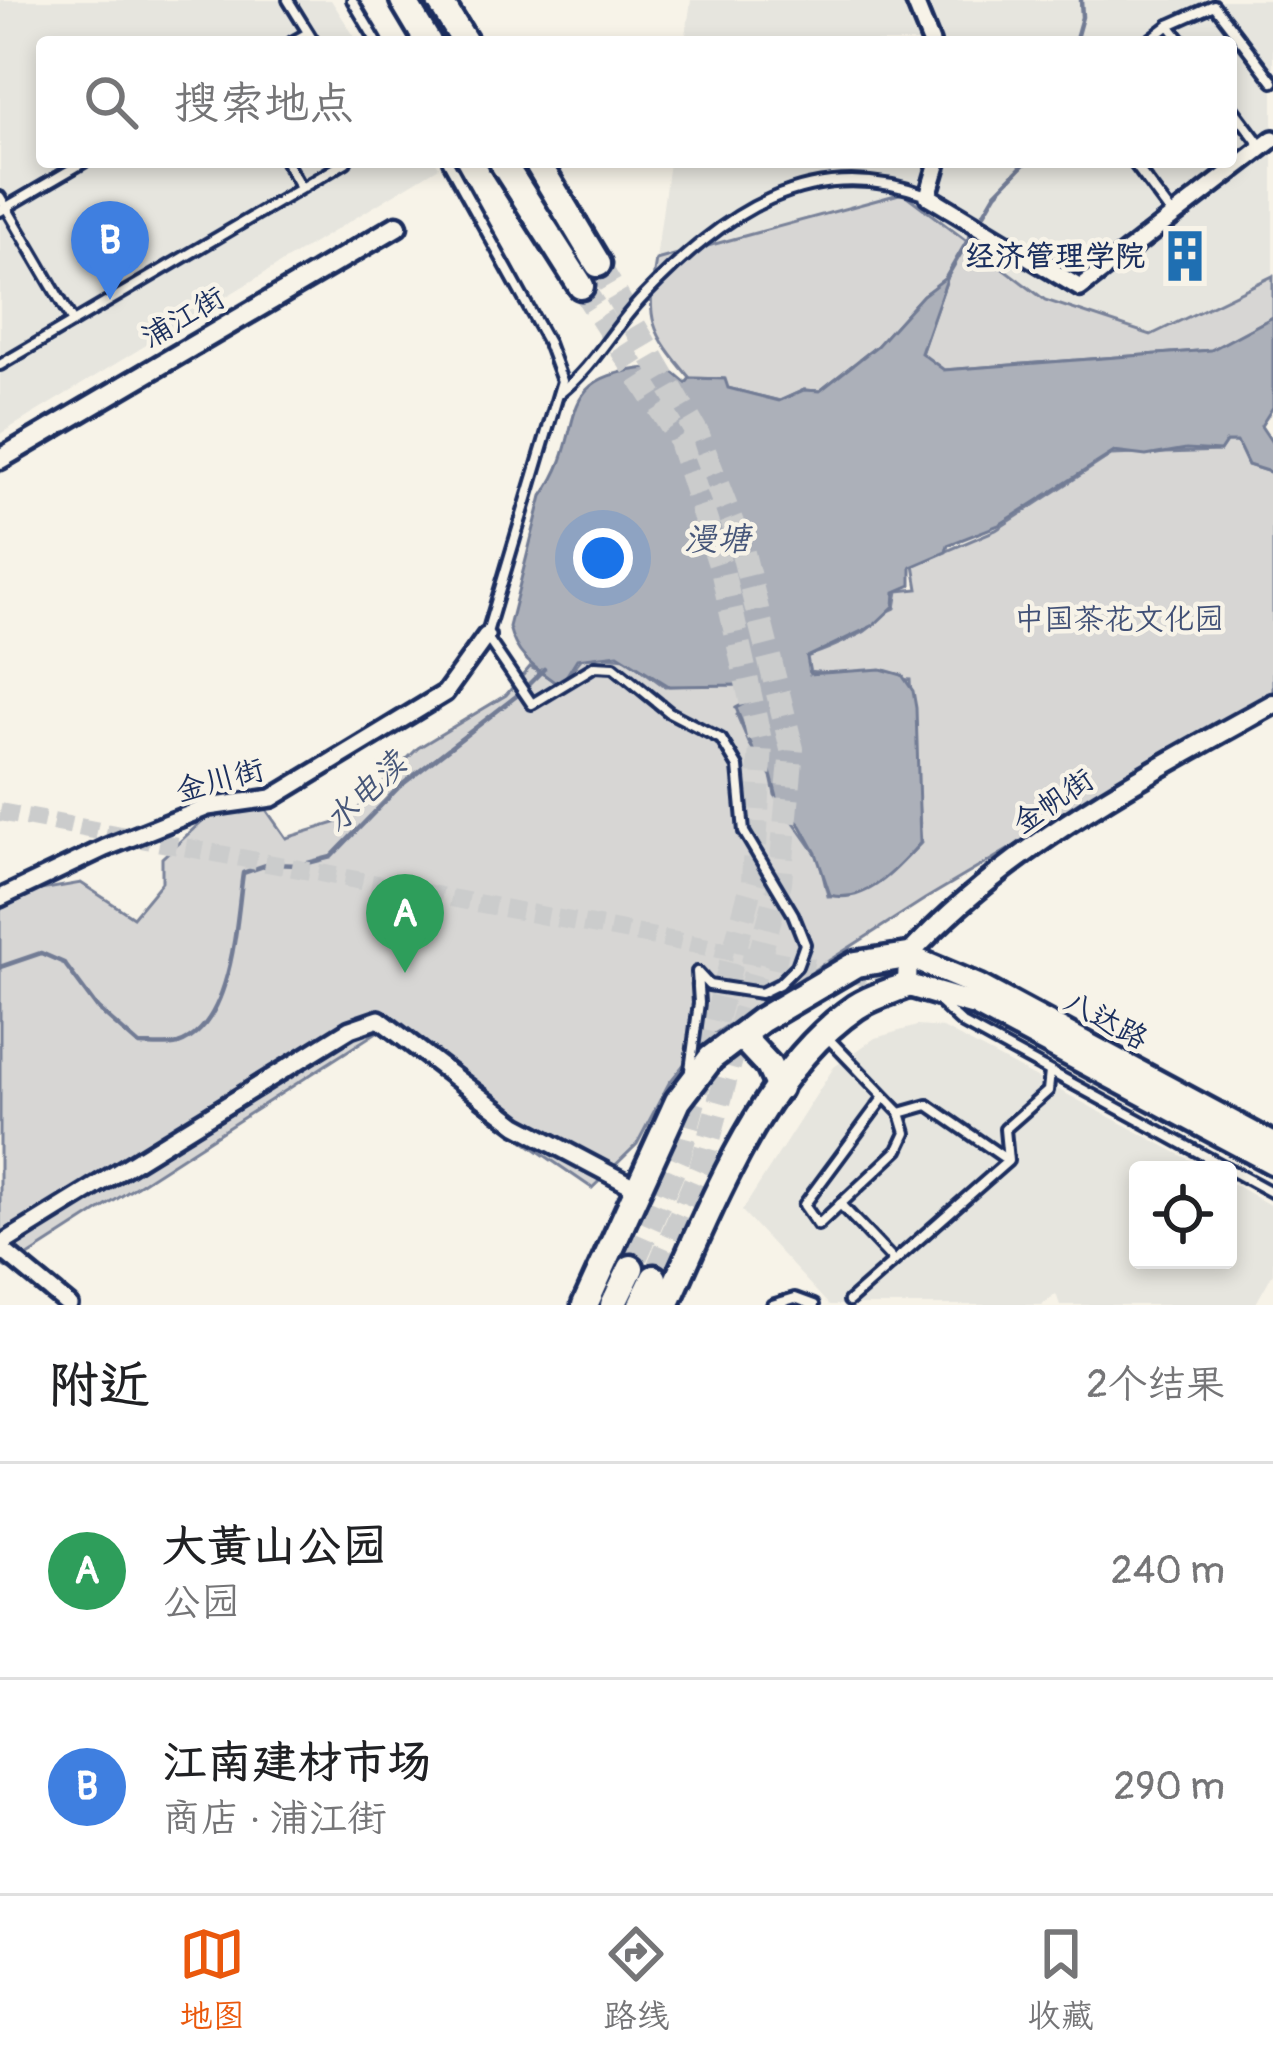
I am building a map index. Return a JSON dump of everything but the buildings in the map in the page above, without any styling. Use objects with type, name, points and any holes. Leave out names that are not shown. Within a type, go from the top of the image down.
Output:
[{"type":"main road","points":[[403,0],[424,36]]},
{"type":"main road","points":[[440,0],[461,36]]},
{"type":"main road","points":[[506,168],[581,286]]},
{"type":"main road","points":[[541,168],[598,264]]},
{"type":"main road","points":[[585,1305],[678,1101],[711,1058],[856,964],[908,956]]},
{"type":"main road","name":"八达路","points":[[908,956],[979,986],[1273,1144]]},
{"type":"main road","points":[[666,1305],[742,1144],[779,1088],[825,1034],[861,1004],[916,988],[976,1005],[1273,1163]]},
{"type":"main road","points":[[741,1036],[769,1066],[779,1088]]},
{"type":"main road","points":[[614,1305],[642,1273],[641,1305]]},
{"type":"street","points":[[914,0],[929,36]]},
{"type":"street","points":[[936,168],[928,196],[1080,288],[1268,144]]},
{"type":"street","name":"浦江街","points":[[0,459],[397,226]]},
{"type":"street","name":"金川街","points":[[0,898],[105,848],[208,807],[272,798],[445,693],[486,636]]},
{"type":"street","name":"金帆街","points":[[908,956],[948,912],[1074,820],[1273,704]]},
{"type":"street","points":[[908,956],[916,988]]},
{"type":"street","points":[[69,1305],[0,1247],[350,1029],[379,1019],[517,1125],[638,1189]]},
{"type":"lane","points":[[288,0],[310,36]]},
{"type":"lane","points":[[352,0],[373,36]]},
{"type":"lane","points":[[1155,36],[1212,3],[1273,82]]},
{"type":"lane","points":[[1169,25],[1177,36]]},
{"type":"lane","points":[[1237,112],[1268,144]]},
{"type":"lane","points":[[3,209],[74,168]]},
{"type":"lane","points":[[289,168],[301,188]]},
{"type":"lane","points":[[0,365],[336,168]]},
{"type":"lane","points":[[451,168],[548,343],[562,381],[486,636],[532,704],[595,666],[614,667],[669,712],[721,739],[738,766],[744,832],[793,914],[805,944],[797,966],[761,993],[709,985],[697,972],[699,1003],[688,1088]]},
{"type":"lane","points":[[1137,168],[1174,217]]},
{"type":"lane","points":[[557,395],[581,376],[641,299],[714,231],[765,200],[812,182],[901,186],[928,196]]},
{"type":"lane","points":[[0,196],[3,209],[73,322]]},
{"type":"lane","points":[[916,988],[963,1024],[1273,1193]]},
{"type":"lane","points":[[825,1034],[900,1113],[906,1133],[898,1150],[818,1226],[804,1205],[884,1097]]},
{"type":"lane","points":[[1008,1161],[1005,1129],[1048,1091],[1050,1072]]},
{"type":"lane","points":[[900,1113],[928,1105],[1008,1161]]},
{"type":"lane","points":[[849,1301],[1008,1161]]},
{"type":"lane","points":[[840,1204],[894,1261]]},
{"type":"lane","points":[[772,1305],[795,1298],[814,1305]]},
{"type":"shaded area","points":[[0,0],[331,0],[354,36],[36,36],[36,168],[437,168],[0,434]]},
{"type":"shaded area","points":[[691,0],[1273,0],[1273,276],[1151,335],[1045,300],[903,193],[656,260],[668,168],[1237,168],[1237,36],[686,36]]},
{"type":"shaded area","points":[[917,1026],[943,1028],[1192,1161],[1129,1161],[1129,1269],[1237,1269],[1237,1186],[1273,1207],[1273,1273],[1255,1305],[1060,1305],[1056,1294],[1042,1305],[829,1305],[742,1211],[834,1067],[875,1038]]},
{"type":"green space","points":[[903,193],[1045,300],[1151,335],[1273,276],[1273,317],[1212,350],[943,370],[921,354],[947,279],[923,295],[877,346],[820,391],[804,390],[780,401],[727,388],[724,379],[690,378],[666,348],[652,311],[656,260]]},
{"type":"green space","name":"中国茶花文化园","points":[[1226,442],[1238,442],[1248,465],[1273,473],[1273,693],[925,899],[702,1042],[669,1083],[637,1144],[592,1188],[493,1120],[380,1030],[8,1269],[0,1264],[0,897],[81,883],[133,917],[162,882],[162,858],[211,813],[265,808],[286,838],[348,819],[418,748],[506,695],[530,667],[561,684],[585,654],[626,658],[664,686],[741,684],[747,704],[737,715],[771,776],[775,795],[819,858],[828,896],[857,892],[891,873],[921,843],[910,680],[807,671],[804,657],[862,633],[895,608],[898,591],[918,589],[914,565],[996,530],[1111,455],[1220,451]]},
{"type":"water","name":"漫塘","points":[[948,276],[921,353],[944,370],[1211,350],[1273,317],[1273,407],[1261,426],[1273,444],[1273,473],[1248,465],[1237,442],[1226,442],[1220,451],[1186,449],[1146,456],[1114,452],[999,525],[948,545],[946,552],[911,567],[911,585],[895,592],[894,606],[874,625],[807,657],[810,674],[881,669],[902,675],[913,691],[916,708],[920,843],[869,889],[843,897],[830,895],[816,853],[801,826],[778,801],[770,771],[754,752],[736,708],[745,703],[741,685],[669,686],[618,654],[577,659],[560,686],[522,654],[509,627],[542,496],[557,470],[586,391],[602,379],[628,371],[667,367],[686,383],[690,378],[725,379],[728,388],[779,401],[804,390],[820,391],[877,346],[923,295]]},
{"type":"waterway","name":"水电渎","points":[[1077,36],[1081,0]]},
{"type":"waterway","name":"水电渎","points":[[982,217],[996,193],[1020,168]]},
{"type":"waterway","points":[[946,278],[971,235]]},
{"type":"waterway","name":"水电渎","points":[[0,967],[41,953],[64,963],[98,1009],[139,1045],[178,1044],[196,1033],[221,995],[243,873],[269,864],[300,865],[331,857],[399,787],[519,694],[544,669]]},
{"type":"tunnel","points":[[598,264],[698,435],[742,549],[792,749],[780,882],[701,1168],[654,1278]]},
{"type":"tunnel","points":[[581,286],[679,438],[723,574],[761,745],[753,881],[679,1157],[631,1268]]},
{"type":"tunnel","points":[[0,812],[907,985]]},
{"type":"place","name":"经济管理学院","points":[[1185,256]]},
{"type":"place","name":"江南建材市场","points":[[110,300]]},
{"type":"place","name":"大黄山公园","points":[[405,973]]}]
